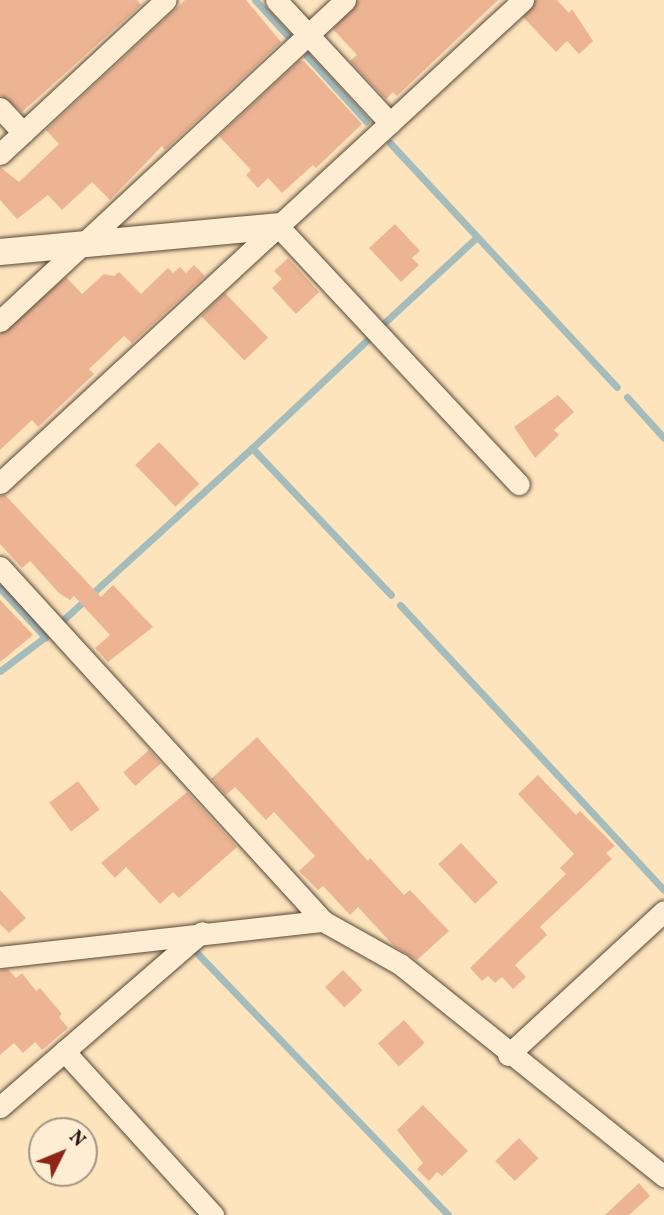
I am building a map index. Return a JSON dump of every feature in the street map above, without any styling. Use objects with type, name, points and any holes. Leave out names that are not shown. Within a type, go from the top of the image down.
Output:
[{"type":"street","points":[[0,154],[166,0]]},
{"type":"street","points":[[276,0],[390,123]]},
{"type":"street","points":[[0,321],[345,0]]},
{"type":"street","points":[[0,483],[523,0]]},
{"type":"street","points":[[0,108],[23,133]]},
{"type":"street","points":[[0,252],[278,226]]},
{"type":"street","points":[[278,226],[519,484]]},
{"type":"street","points":[[0,567],[323,921],[400,964],[508,1055],[664,1176]]},
{"type":"street","points":[[508,1055],[664,911]]},
{"type":"street","points":[[0,957],[202,932],[323,921]]},
{"type":"street","points":[[0,1107],[202,932]]},
{"type":"street","points":[[64,1051],[213,1215]]},
{"type":"building","points":[[0,0],[137,0],[141,5],[22,112],[0,95]]},
{"type":"building","points":[[185,0],[246,0],[281,42],[165,150],[162,146],[110,200],[92,182],[62,210],[48,195],[17,219],[0,200],[0,167],[19,182],[59,144],[46,130]]},
{"type":"building","points":[[358,0],[498,0],[397,96],[393,92],[386,99],[350,61],[357,55],[333,29]]},
{"type":"building","points":[[536,0],[557,0],[569,13],[572,9],[593,41],[579,54],[567,41],[556,52],[523,17]]},
{"type":"building","points":[[299,61],[304,61],[362,124],[316,168],[313,165],[282,193],[268,178],[258,188],[246,175],[251,170],[219,136]]},
{"type":"building","points":[[395,224],[420,251],[412,258],[419,265],[401,282],[369,248]]},
{"type":"building","points":[[288,258],[319,292],[296,314],[272,288],[282,279],[274,271]]},
{"type":"building","points":[[194,265],[205,276],[132,343],[124,336],[89,369],[94,374],[38,427],[32,420],[0,450],[0,334],[66,277],[82,294],[104,274],[114,276],[119,272],[141,294],[168,268],[173,273],[180,267],[186,273]]},
{"type":"building","points":[[225,293],[268,338],[244,361],[201,316]]},
{"type":"building","points":[[558,395],[574,412],[554,430],[559,435],[535,458],[514,427]]},
{"type":"building","points":[[159,442],[199,484],[176,507],[135,465]]},
{"type":"building","points":[[5,495],[101,597],[113,585],[153,627],[108,662],[95,648],[110,635],[74,596],[70,600],[59,593],[30,561],[22,568],[0,544],[0,496]]},
{"type":"building","points":[[0,600],[33,635],[0,662]]},
{"type":"building","points":[[257,737],[368,861],[370,858],[404,895],[410,890],[449,931],[417,960],[394,946],[358,907],[350,915],[323,886],[318,890],[299,871],[315,856],[274,812],[266,820],[235,787],[226,795],[211,779]]},
{"type":"building","points":[[149,750],[161,764],[135,786],[123,772]]},
{"type":"building","points":[[538,775],[576,815],[580,811],[615,846],[606,853],[612,859],[540,927],[547,935],[515,965],[526,977],[513,989],[502,977],[495,983],[488,976],[482,981],[470,968],[566,874],[560,868],[574,854],[518,794]]},
{"type":"building","points":[[78,781],[100,810],[71,831],[49,803]]},
{"type":"building","points":[[187,792],[237,847],[179,898],[173,892],[160,904],[126,867],[115,878],[101,863]]},
{"type":"building","points":[[461,843],[498,882],[475,904],[438,864]]},
{"type":"building","points":[[0,890],[26,918],[9,933],[0,924]]},
{"type":"building","points":[[8,969],[16,978],[22,973],[36,991],[40,988],[62,1014],[59,1017],[68,1028],[42,1050],[35,1042],[23,1053],[14,1043],[0,1055],[0,970]]},
{"type":"building","points":[[343,970],[362,990],[344,1008],[325,987]]},
{"type":"building","points":[[404,1020],[425,1043],[399,1066],[378,1043]]},
{"type":"building","points":[[423,1105],[468,1151],[442,1176],[437,1172],[429,1181],[417,1169],[423,1163],[397,1130]]},
{"type":"building","points":[[519,1138],[538,1158],[515,1181],[495,1161]]},
{"type":"building","points":[[639,1183],[650,1196],[629,1215],[605,1215]]},
{"type":"waterway","points":[[255,0],[287,35]]},
{"type":"waterway","points":[[307,56],[366,121]]},
{"type":"waterway","points":[[390,143],[617,387]]},
{"type":"waterway","points":[[383,324],[477,237]]},
{"type":"waterway","points":[[252,448],[370,337]]},
{"type":"waterway","points":[[627,397],[664,438]]},
{"type":"waterway","points":[[63,620],[252,448],[391,595]]},
{"type":"waterway","points":[[0,588],[45,637],[0,671]]},
{"type":"waterway","points":[[400,605],[664,890]]},
{"type":"waterway","points":[[196,952],[448,1215]]}]
